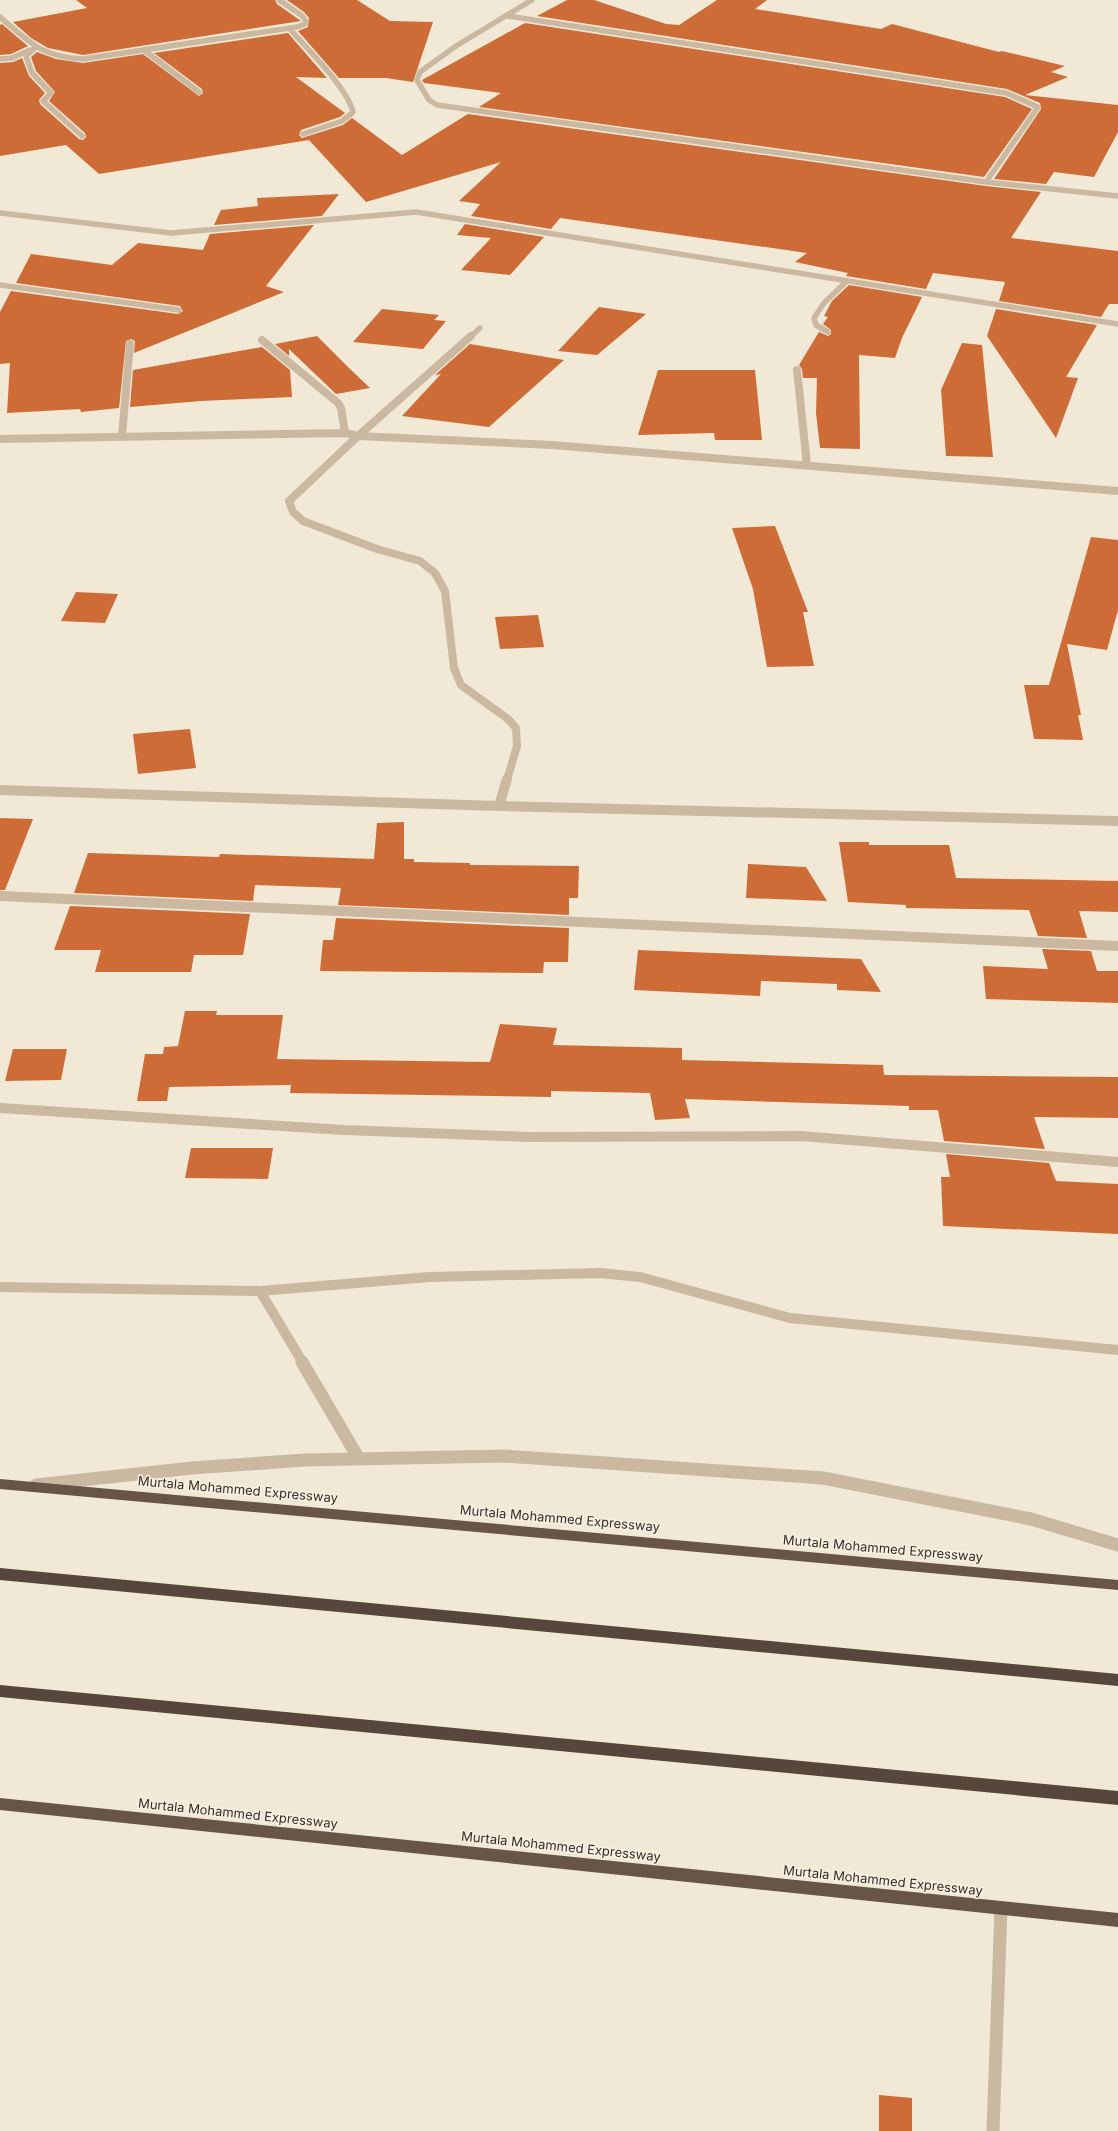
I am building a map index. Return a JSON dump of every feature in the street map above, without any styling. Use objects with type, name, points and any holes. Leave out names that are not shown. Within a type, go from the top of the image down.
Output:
[{"type":"highway","name":"Murtala Mohammed Expressway","points":[[0,1484],[1118,1585]]},
{"type":"highway","points":[[0,1574],[1118,1680]]},
{"type":"highway","points":[[0,1691],[1118,1798]]},
{"type":"highway","name":"Murtala Mohammed Expressway","points":[[0,1804],[1118,1920]]},
{"type":"street","points":[[0,17],[35,48],[50,55],[70,59],[84,59],[289,28],[305,24],[306,21],[301,15],[279,0]]},
{"type":"street","points":[[532,0],[508,16],[456,46],[420,72],[417,80],[429,100],[437,106],[986,182],[1118,196]]},
{"type":"street","points":[[508,16],[1006,93],[1038,107],[986,182]]},
{"type":"street","points":[[0,25],[8,24]]},
{"type":"street","points":[[289,28],[340,87],[351,103],[353,112],[342,121],[303,134]]},
{"type":"street","points":[[0,59],[12,58],[35,48]]},
{"type":"street","points":[[35,48],[26,56],[32,72],[51,93],[43,102],[82,136]]},
{"type":"street","points":[[144,50],[199,92]]},
{"type":"street","points":[[0,213],[170,233],[293,224],[376,214],[416,212],[1118,324]]},
{"type":"street","points":[[828,332],[816,325],[814,318],[824,302],[847,281]]},
{"type":"street","points":[[0,285],[179,310]]},
{"type":"street","points":[[480,328],[358,436],[289,501],[293,512],[303,521],[376,549],[420,561],[435,573],[445,591],[454,656],[454,668],[461,685],[508,719],[516,728],[517,746],[500,806]]},
{"type":"street","points":[[262,340],[338,403],[341,408],[345,433]]},
{"type":"street","points":[[122,436],[130,344]]},
{"type":"street","points":[[797,370],[807,465]]},
{"type":"street","points":[[0,439],[345,433],[358,436],[552,445],[1118,491]]},
{"type":"street","points":[[0,790],[500,806],[1118,820]]},
{"type":"street","points":[[0,896],[1118,946]]},
{"type":"street","points":[[0,1108],[344,1130],[528,1137],[801,1136],[1118,1162]]},
{"type":"street","points":[[0,1287],[260,1291],[430,1276],[600,1273],[640,1277],[790,1318],[1118,1350]]},
{"type":"street","points":[[260,1291],[359,1459]]},
{"type":"street","points":[[24,1486],[192,1468],[305,1460],[503,1456],[641,1464],[823,1478],[1031,1519],[1118,1545]]},
{"type":"street","points":[[993,2131],[1001,1908]]},
{"type":"building","points":[[76,0],[275,0],[277,4],[301,21],[83,55],[48,48],[31,38],[13,22],[87,8]]},
{"type":"building","points":[[287,0],[357,0],[390,21],[433,22],[413,82],[386,78],[339,78],[298,31],[308,27],[309,18],[304,12]]},
{"type":"building","points":[[567,0],[594,0],[666,24],[679,25],[717,0],[767,0],[755,9],[881,29],[892,24],[999,52],[1002,51],[1065,66],[1051,72],[1068,77],[1025,95],[1118,105],[1118,132],[1094,177],[1054,172],[1046,184],[994,179],[1041,109],[1040,103],[1007,89],[537,16]]},
{"type":"building","points":[[525,23],[1005,97],[1032,109],[984,177],[479,107],[501,93],[424,83],[422,80]]},
{"type":"building","points":[[2,24],[28,46],[11,54],[0,55],[0,25]]},
{"type":"building","points":[[288,33],[327,78],[296,77],[345,113],[340,117],[301,130],[299,135],[302,138],[343,125],[352,118],[402,155],[468,114],[986,186],[1041,192],[1011,238],[1118,251],[1118,304],[1109,304],[1101,317],[999,301],[1005,282],[933,273],[926,289],[846,276],[848,273],[795,262],[807,253],[560,218],[551,229],[471,216],[480,204],[459,201],[501,162],[366,202],[309,140],[99,174],[66,145],[0,156],[0,63],[13,62],[22,58],[29,76],[45,93],[39,100],[40,104],[79,139],[83,140],[86,137],[85,133],[49,101],[55,92],[36,71],[31,57],[37,52],[56,59],[83,63],[143,54],[199,96],[203,93],[202,89],[154,53]]},
{"type":"building","points":[[339,194],[322,216],[214,225],[221,210],[258,206],[257,198]]},
{"type":"building","points":[[465,224],[544,237],[510,275],[461,270],[491,238],[457,235]]},
{"type":"building","points":[[314,225],[266,286],[284,292],[134,353],[135,341],[131,339],[126,341],[119,408],[81,412],[80,409],[7,413],[10,363],[0,364],[0,312],[11,291],[178,314],[183,311],[180,306],[16,283],[31,254],[112,265],[138,243],[203,250],[210,234]]},
{"type":"building","points":[[849,285],[922,297],[902,338],[895,358],[859,355],[860,449],[820,448],[816,413],[817,378],[803,378],[802,369],[799,365],[819,332],[828,336],[831,334],[831,330],[823,324],[828,317],[824,316],[832,301]]},
{"type":"building","points":[[599,307],[646,314],[597,355],[558,351]]},
{"type":"building","points":[[382,309],[439,315],[434,320],[446,321],[423,349],[353,342]]},
{"type":"building","points":[[996,309],[1097,325],[1066,377],[1078,378],[1056,438],[987,336]]},
{"type":"building","points":[[317,336],[370,388],[336,394],[289,349],[289,356],[275,344]]},
{"type":"building","points":[[962,343],[982,345],[993,457],[946,456],[941,390]]},
{"type":"building","points":[[470,344],[564,360],[489,427],[402,416],[441,374],[435,375]]},
{"type":"building","points":[[262,347],[290,370],[292,397],[201,401],[130,407],[133,370]]},
{"type":"building","points":[[658,370],[755,370],[762,440],[715,440],[714,433],[638,435]]},
{"type":"building","points":[[775,526],[808,612],[803,612],[814,666],[767,667],[753,589],[732,528]]},
{"type":"building","points":[[1091,537],[1118,540],[1118,610],[1107,650],[1067,644],[1081,715],[1078,715],[1083,740],[1034,739],[1024,685],[1049,685]]},
{"type":"building","points":[[76,592],[118,594],[105,623],[61,621]]},
{"type":"building","points":[[538,615],[544,647],[500,649],[495,617]]},
{"type":"building","points":[[190,729],[196,768],[138,774],[133,734]]},
{"type":"building","points":[[0,818],[33,819],[5,890],[0,890]]},
{"type":"building","points":[[404,822],[404,859],[414,859],[414,862],[470,863],[470,865],[579,866],[578,898],[569,898],[569,915],[338,905],[341,888],[255,885],[253,901],[74,893],[88,853],[219,857],[220,854],[374,859],[377,823]]},
{"type":"building","points":[[839,842],[869,842],[869,845],[949,845],[956,878],[1118,881],[1118,912],[1079,911],[1087,938],[1038,936],[1029,910],[906,908],[906,905],[848,902]]},
{"type":"building","points":[[748,864],[806,867],[827,901],[746,898]]},
{"type":"building","points":[[70,906],[250,914],[243,955],[194,955],[191,972],[95,972],[101,950],[54,950]]},
{"type":"building","points":[[336,918],[569,928],[568,962],[544,962],[543,973],[320,971],[323,940],[333,940]]},
{"type":"building","points":[[1042,949],[1091,951],[1097,971],[1118,971],[1118,1003],[986,999],[983,966],[1048,969]]},
{"type":"building","points":[[638,950],[861,959],[881,992],[837,990],[837,984],[761,981],[760,996],[634,990]]},
{"type":"building","points":[[185,1011],[217,1011],[216,1015],[283,1015],[277,1059],[490,1062],[500,1024],[557,1028],[553,1045],[682,1048],[682,1060],[883,1065],[884,1075],[1118,1077],[1118,1118],[1034,1117],[1045,1149],[944,1141],[938,1110],[909,1110],[909,1106],[685,1099],[690,1118],[655,1120],[650,1093],[551,1091],[551,1097],[290,1093],[291,1085],[169,1087],[167,1101],[137,1101],[145,1054],[163,1054],[164,1047],[178,1046]]},
{"type":"building","points":[[13,1049],[67,1049],[61,1080],[5,1081]]},
{"type":"building","points":[[191,1148],[273,1148],[268,1179],[185,1178]]},
{"type":"building","points":[[946,1154],[1049,1163],[1056,1181],[1118,1184],[1118,1234],[943,1226],[941,1177],[950,1177]]},
{"type":"building","points":[[879,2095],[912,2098],[912,2131],[879,2131]]}]
